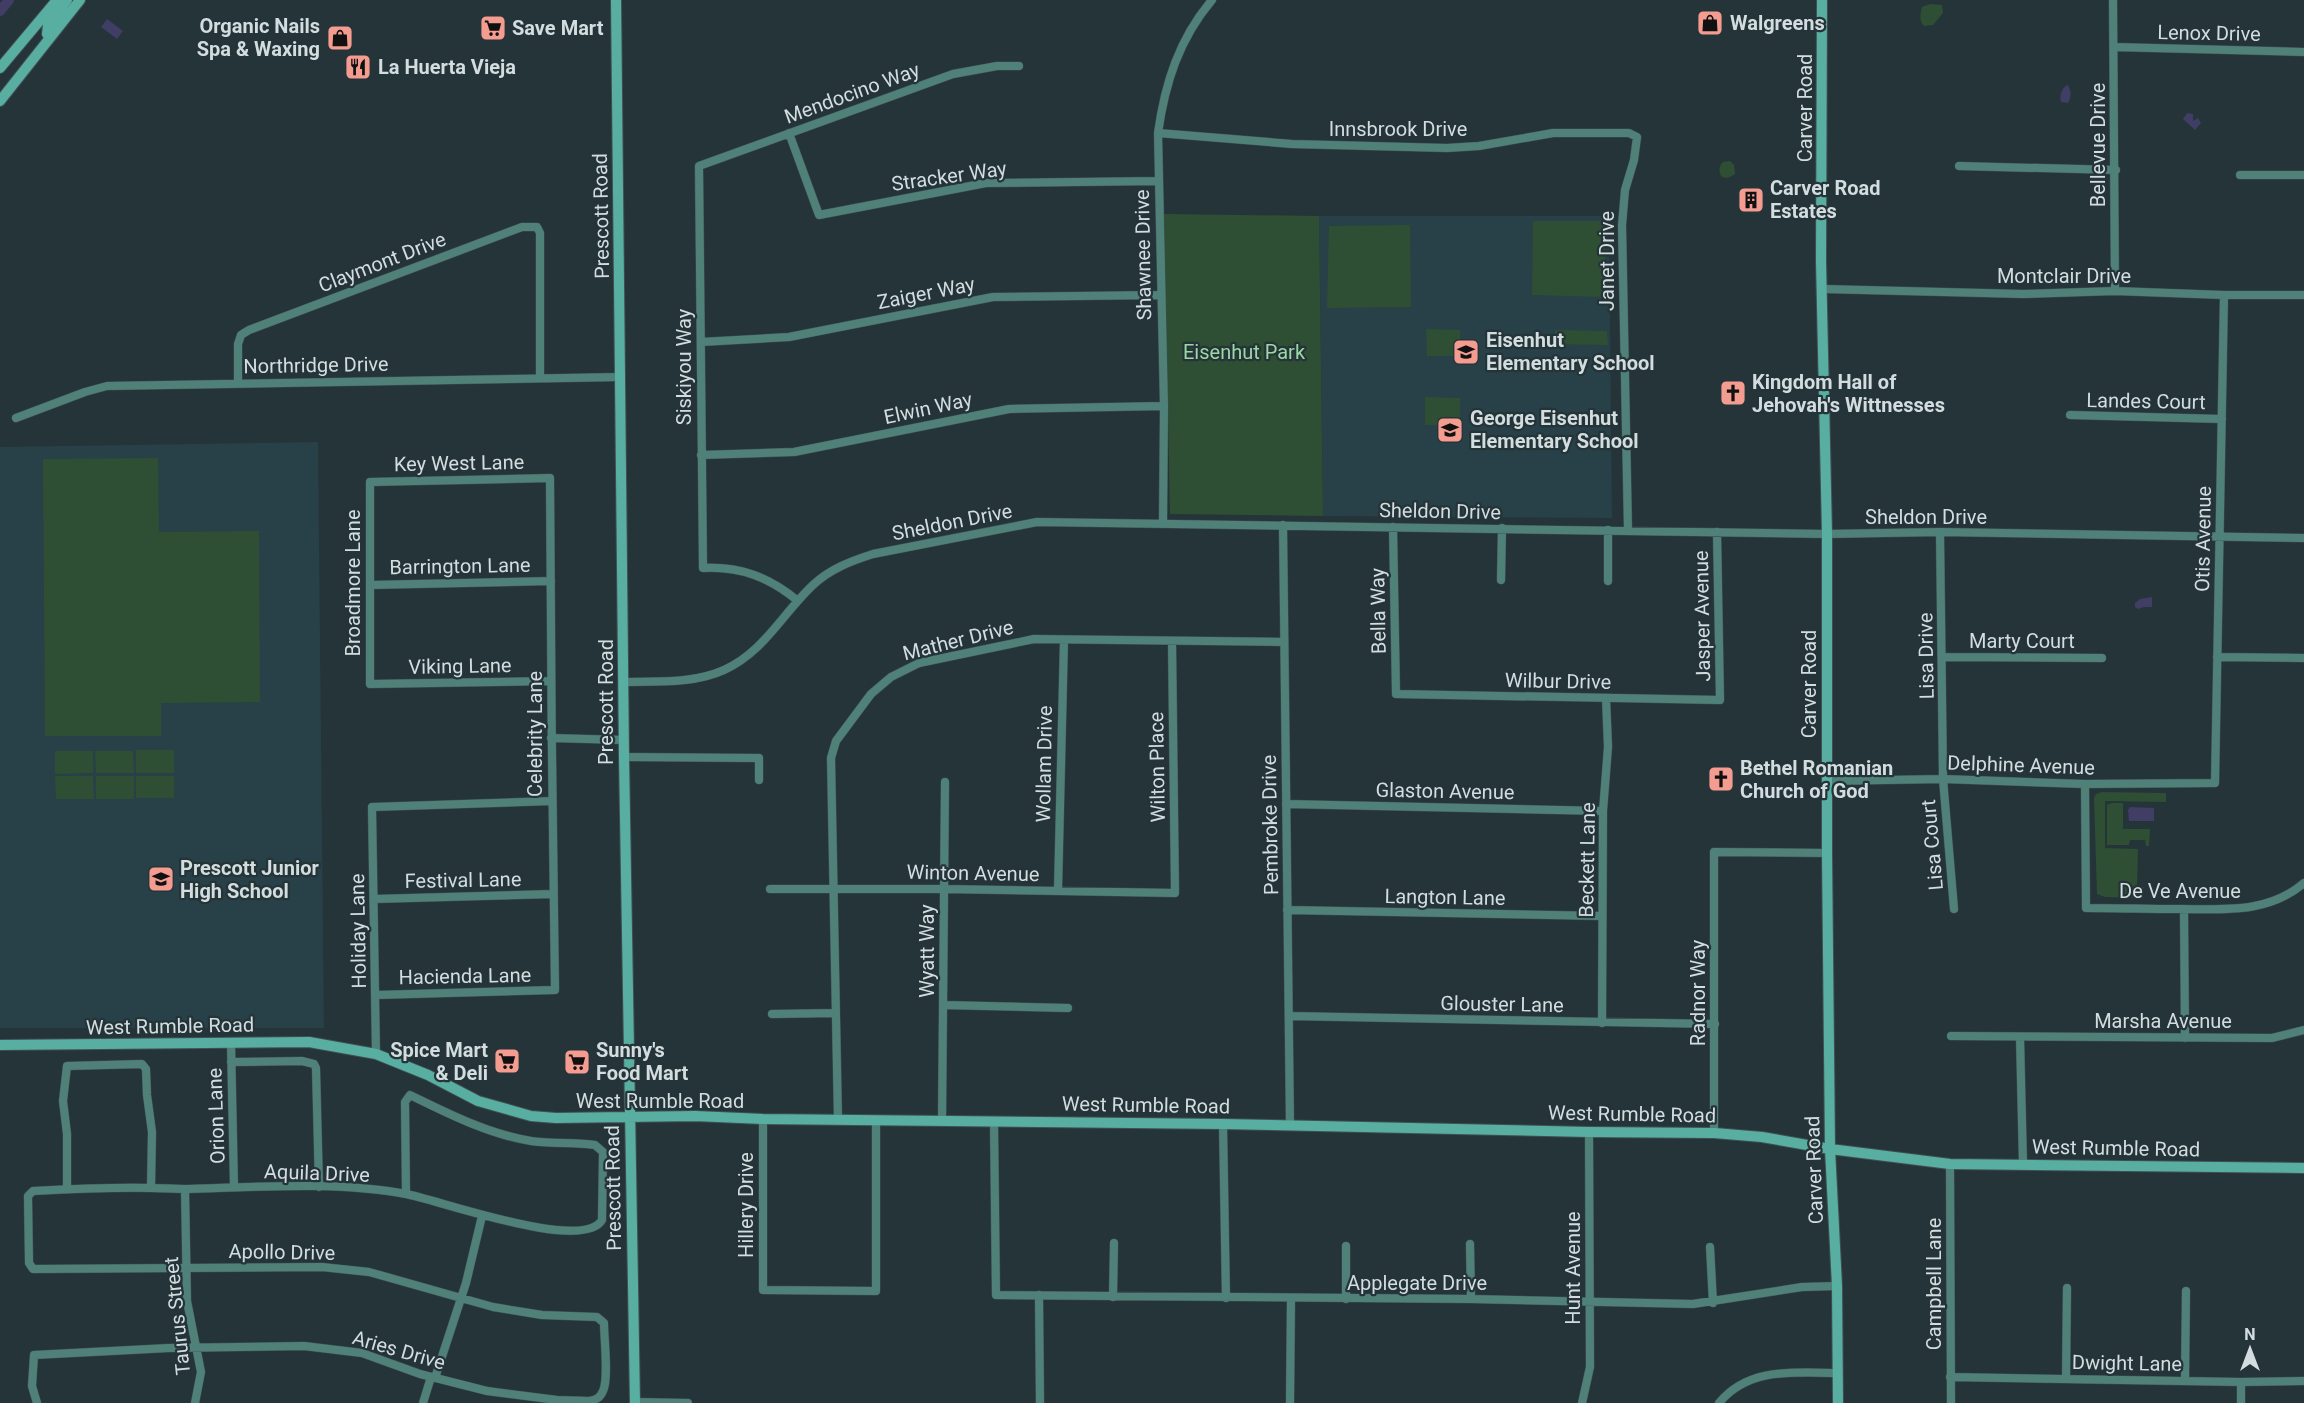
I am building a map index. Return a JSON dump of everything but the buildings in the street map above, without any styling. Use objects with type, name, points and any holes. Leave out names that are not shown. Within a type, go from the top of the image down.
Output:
[{"type":"street","points":[[0,68],[57,0]]},
{"type":"street","points":[[50,38],[46,31],[48,25],[67,0]]},
{"type":"street","points":[[0,101],[81,0]]},
{"type":"street","name":"Prescott Road","points":[[616,0],[624,758],[635,1403]]},
{"type":"street","name":"Shawnee Drive","points":[[1163,523],[1164,406],[1157,180],[1158,132],[1164,97],[1179,50],[1191,28],[1212,0]]},
{"type":"street","name":"Carver Road","points":[[1822,0],[1821,261],[1827,534],[1830,1149],[1837,1286],[1838,1403]]},
{"type":"street","name":"Bellevue Drive","points":[[2113,0],[2116,170],[2115,291]]},
{"type":"street","name":"Lenox Drive","points":[[2114,47],[2304,52]]},
{"type":"street","name":"Mendocino Way","points":[[699,166],[953,74],[997,66],[1019,66]]},
{"type":"street","name":"Innsbrook Drive","points":[[1158,132],[1292,144],[1447,148],[1479,146],[1553,133],[1629,133],[1637,137]]},
{"type":"street","name":"Stracker Way","points":[[789,133],[819,215],[986,183],[1157,180]]},
{"type":"street","name":"Janet Drive","points":[[1628,530],[1622,225],[1625,190],[1634,160],[1637,137]]},
{"type":"street","name":"Siskiyou Way","points":[[699,166],[703,568],[734,568],[754,573],[784,589],[798,601]]},
{"type":"street","points":[[1959,166],[2116,170]]},
{"type":"street","points":[[2240,175],[2304,175]]},
{"type":"street","name":"Claymont Drive","points":[[238,383],[238,344],[240,335],[249,330],[522,226],[537,226],[541,240],[540,378]]},
{"type":"street","name":"Montclair Drive","points":[[1823,289],[2022,294],[2115,291],[2224,296],[2304,296]]},
{"type":"street","name":"Zaiger Way","points":[[701,342],[789,337],[993,297],[1160,295]]},
{"type":"street","name":"Otis Avenue","points":[[2215,783],[2224,296]]},
{"type":"street","name":"Northridge Drive","points":[[16,418],[107,386],[621,377]]},
{"type":"street","name":"Elwin Way","points":[[701,455],[794,452],[1009,409],[1164,406]]},
{"type":"street","name":"Landes Court","points":[[2070,415],[2222,419]]},
{"type":"street","name":"Key West Lane","points":[[370,482],[550,478]]},
{"type":"street","name":"Celebrity Lane","points":[[550,478],[555,990]]},
{"type":"street","name":"Broadmore Lane","points":[[370,482],[370,684]]},
{"type":"street","name":"Sheldon Drive","points":[[624,682],[690,680],[723,671],[737,664],[758,647],[813,584],[832,570],[853,560],[873,554],[1037,522],[1827,534],[1940,532],[2304,538]]},
{"type":"street","name":"Pembroke Drive","points":[[1282,525],[1290,1126]]},
{"type":"street","name":"Bella Way","points":[[1394,527],[1396,694]]},
{"type":"street","points":[[1501,580],[1502,528]]},
{"type":"street","points":[[1608,530],[1608,581]]},
{"type":"street","name":"Jasper Avenue","points":[[1717,532],[1720,700]]},
{"type":"street","name":"Lisa Drive","points":[[1940,532],[1943,779]]},
{"type":"street","name":"Barrington Lane","points":[[370,585],[550,581]]},
{"type":"street","name":"Mather Drive","points":[[838,1120],[831,758],[836,741],[871,694],[891,677],[919,663],[1034,639],[1284,642]]},
{"type":"street","name":"Wollam Drive","points":[[1058,890],[1064,640]]},
{"type":"street","name":"Wilton Place","points":[[1172,641],[1175,893]]},
{"type":"street","name":"Marty Court","points":[[1943,657],[2102,658]]},
{"type":"street","points":[[2217,657],[2304,658]]},
{"type":"street","name":"Viking Lane","points":[[370,684],[551,681]]},
{"type":"street","name":"Wilbur Drive","points":[[1396,694],[1720,700]]},
{"type":"street","name":"Beckett Lane","points":[[1602,1023],[1603,811],[1608,747],[1606,698]]},
{"type":"street","points":[[551,738],[624,740]]},
{"type":"street","points":[[624,758],[759,758],[759,780]]},
{"type":"street","name":"Delphine Avenue","points":[[1827,781],[1943,779],[2085,784],[2215,783]]},
{"type":"street","name":"Lisa Court","points":[[1943,779],[1954,909]]},
{"type":"street","name":"Wyatt Way","points":[[942,1121],[945,782]]},
{"type":"street","name":"De Ve Avenue","points":[[2085,784],[2086,908],[2226,910],[2255,907],[2285,896],[2304,883]]},
{"type":"street","name":"Holiday Lane","points":[[376,1054],[372,807],[552,801]]},
{"type":"street","name":"Glaston Avenue","points":[[1286,804],[1603,811]]},
{"type":"street","name":"Radnor Way","points":[[1714,1133],[1714,852],[1827,853]]},
{"type":"street","name":"Winton Avenue","points":[[770,889],[1058,890],[1175,893]]},
{"type":"street","name":"Festival Lane","points":[[374,899],[554,894]]},
{"type":"street","points":[[2184,909],[2185,1038]]},
{"type":"street","name":"Langton Lane","points":[[1287,910],[1602,916]]},
{"type":"street","name":"Hacienda Lane","points":[[376,995],[555,990]]},
{"type":"street","points":[[943,1005],[1068,1008]]},
{"type":"street","points":[[772,1014],[836,1013]]},
{"type":"street","name":"Glouster Lane","points":[[1288,1016],[1715,1024]]},
{"type":"street","name":"Marsha Avenue","points":[[1951,1036],[2272,1038],[2304,1030]]},
{"type":"street","points":[[2020,1037],[2023,1164]]},
{"type":"street","name":"West Rumble Road","points":[[0,1045],[301,1042],[351,1048],[376,1054],[412,1068],[478,1101],[511,1112],[556,1118],[695,1116],[763,1119],[1714,1133],[1762,1137],[1830,1149],[1950,1164],[2304,1168]]},
{"type":"street","name":"Orion Lane","points":[[231,1043],[234,1187]]},
{"type":"street","points":[[231,1059],[302,1061],[314,1064],[316,1068],[319,1187]]},
{"type":"street","points":[[68,1189],[68,1142],[63,1101],[67,1066],[145,1066],[152,1132],[151,1188]]},
{"type":"street","name":"Aquila Drive","points":[[29,1193],[68,1189],[319,1187],[406,1194],[482,1216],[523,1225],[581,1230],[599,1225],[603,1213],[603,1152],[600,1148],[590,1144],[529,1141],[504,1135],[458,1118],[410,1095],[405,1102],[406,1194]]},
{"type":"street","name":"Hillery Drive","points":[[763,1119],[763,1290],[876,1291],[876,1120]]},
{"type":"street","name":"Applegate Drive","points":[[994,1122],[996,1295],[1713,1303],[1802,1287],[1837,1286]]},
{"type":"street","points":[[1223,1124],[1226,1298]]},
{"type":"street","name":"Hunt Avenue","points":[[1582,1403],[1590,1367],[1589,1132]]},
{"type":"street","name":"Campbell Lane","points":[[1950,1164],[1951,1403]]},
{"type":"street","name":"Taurus Street","points":[[184,1189],[187,1300],[201,1372],[195,1403]]},
{"type":"street","name":"Apollo Drive","points":[[29,1193],[29,1263],[33,1269],[322,1266],[369,1272],[436,1290],[461,1300],[519,1312],[602,1319]]},
{"type":"street","points":[[423,1403],[461,1300],[482,1216]]},
{"type":"street","points":[[1113,1297],[1114,1243]]},
{"type":"street","points":[[1470,1244],[1471,1299]]},
{"type":"street","points":[[1346,1246],[1346,1299]]},
{"type":"street","points":[[1710,1247],[1713,1303]]},
{"type":"street","points":[[2066,1379],[2067,1288]]},
{"type":"street","points":[[2185,1380],[2186,1291]]},
{"type":"street","points":[[1040,1295],[1040,1403]]},
{"type":"street","points":[[1290,1403],[1291,1299]]},
{"type":"street","name":"Aries Drive","points":[[36,1403],[32,1386],[34,1355],[291,1346],[340,1349],[384,1360],[433,1378],[509,1395],[557,1400],[596,1400],[605,1385],[604,1323],[602,1319]]},
{"type":"street","points":[[1719,1403],[1745,1382],[1770,1373],[1838,1373]]},
{"type":"street","name":"Dwight Lane","points":[[1950,1377],[2304,1381]]},
{"type":"street","points":[[2241,1382],[2241,1403]]},
{"type":"street","points":[[635,1403],[688,1403]]},
{"type":"shaded area","points":[[107,19],[123,31],[117,39],[101,27]]},
{"type":"shaded area","points":[[2068,85],[2071,94],[2068,103],[2061,102],[2062,92]]},
{"type":"shaded area","points":[[2187,113],[2193,114],[2193,121],[2198,118],[2201,123],[2195,130],[2183,119]]},
{"type":"shaded area","name":"Eisenhut Elementary School","points":[[1319,216],[1609,216],[1612,518],[1323,516]]},
{"type":"shaded area","name":"Prescott Junior High School","points":[[318,442],[324,1028],[0,1028],[0,447]]},
{"type":"shaded area","points":[[2152,597],[2152,607],[2138,609],[2135,607],[2135,603],[2140,599]]},
{"type":"shaded area","points":[[2130,807],[2154,808],[2154,821],[2129,821]]},
{"type":"green space","points":[[1930,4],[1942,5],[1943,13],[1933,25],[1924,26],[1920,17],[1922,7]]},
{"type":"green space","points":[[1730,161],[1734,165],[1735,174],[1728,178],[1722,177],[1721,165],[1723,162]]},
{"type":"green space","name":"Eisenhut Park","points":[[1164,214],[1319,216],[1323,516],[1170,514]]},
{"type":"green space","points":[[1533,221],[1605,221],[1605,297],[1532,295]]},
{"type":"green space","points":[[1410,225],[1411,307],[1327,308],[1329,226]]},
{"type":"green space","points":[[1426,329],[1460,330],[1460,356],[1427,356]]},
{"type":"green space","points":[[1555,330],[1607,331],[1608,345],[1554,344]]},
{"type":"green space","points":[[1425,397],[1460,398],[1460,426],[1425,425]]},
{"type":"green space","points":[[158,458],[159,532],[259,531],[260,702],[161,703],[161,736],[45,736],[43,459]]},
{"type":"green space","points":[[136,750],[174,750],[174,773],[136,773]]},
{"type":"green space","points":[[55,751],[93,751],[93,773],[55,774]]},
{"type":"green space","points":[[95,751],[133,751],[134,773],[96,773]]},
{"type":"green space","points":[[55,776],[93,776],[94,799],[56,799]]},
{"type":"green space","points":[[96,776],[134,776],[134,799],[96,799]]},
{"type":"green space","points":[[136,776],[174,776],[174,798],[136,798]]},
{"type":"green space","points":[[2102,792],[2166,793],[2166,802],[2105,801],[2105,848],[2138,849],[2137,887],[2144,887],[2144,898],[2105,897],[2097,894],[2094,798],[2096,794]]},
{"type":"green space","points":[[2123,803],[2123,829],[2150,829],[2149,846],[2146,846],[2145,840],[2130,840],[2129,845],[2107,845],[2107,805]]},
{"type":"waterway","points":[[0,11],[9,0]]},
{"type":"place","name":"Walgreens","points":[[1710,23]]},
{"type":"place","name":"Save Mart","points":[[493,28]]},
{"type":"place","name":"Organic Nails Spa & Waxing","points":[[340,38]]},
{"type":"place","name":"La Huerta Vieja","points":[[358,67]]},
{"type":"place","name":"Carver Road Estates","points":[[1751,200]]},
{"type":"place","name":"Eisenhut Elementary School","points":[[1466,352]]},
{"type":"place","name":"Kingdom Hall of Jehovah's Wittnesses","points":[[1733,393]]},
{"type":"place","name":"George Eisenhut Elementary School","points":[[1450,430]]},
{"type":"place","name":"Bethel Romanian Church of God","points":[[1721,779]]},
{"type":"place","name":"Prescott Junior High School","points":[[161,879]]},
{"type":"place","name":"Spice Mart & Deli","points":[[507,1061]]},
{"type":"place","name":"Sunny's Food Mart","points":[[577,1062]]}]
